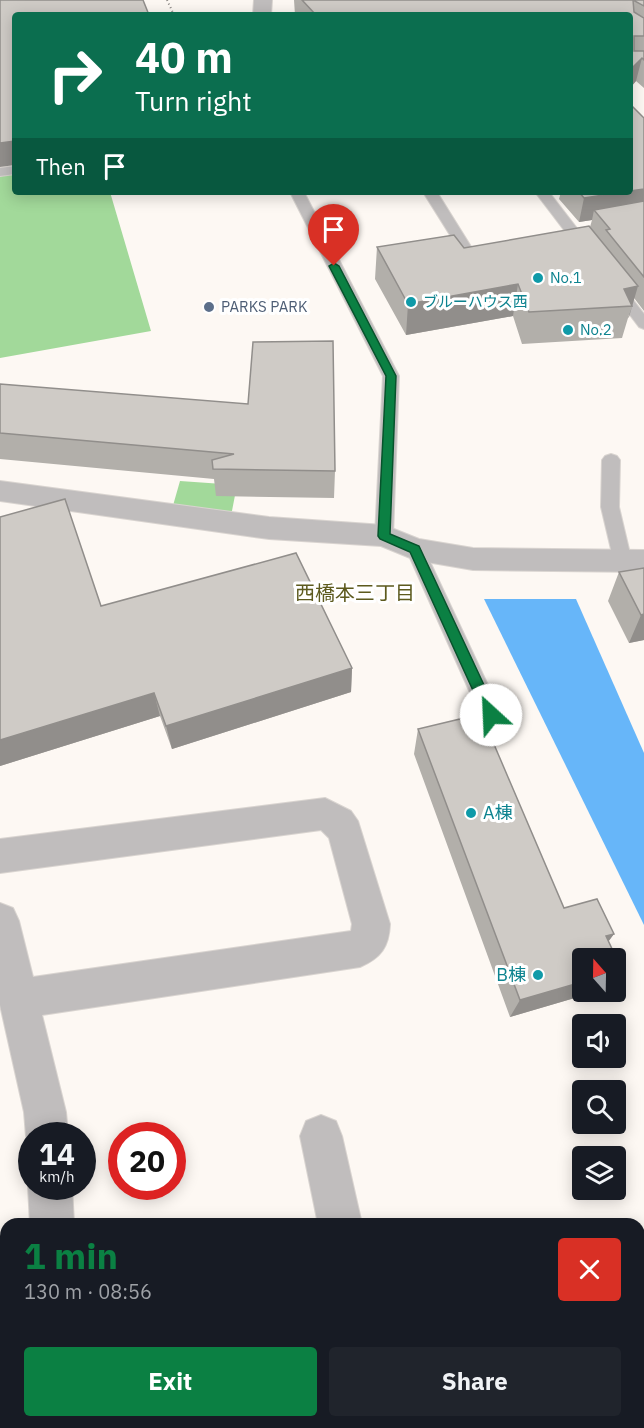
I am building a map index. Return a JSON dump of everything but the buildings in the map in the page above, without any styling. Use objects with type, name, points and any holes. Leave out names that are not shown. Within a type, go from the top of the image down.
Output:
[{"type":"street","points":[[0,490],[269,528],[384,536],[415,549],[472,559],[633,561]]},
{"type":"street","points":[[0,856],[325,814],[338,822],[345,832],[371,924],[370,939],[360,948],[19,999]]},
{"type":"street","points":[[0,921],[46,1122]]},
{"type":"street","points":[[321,1136],[339,1218]]},
{"type":"street","points":[[51,1200],[52,1218]]},
{"type":"lane","points":[[299,195],[391,376],[384,536]]},
{"type":"lane","points":[[432,195],[470,256],[479,262],[497,261]]},
{"type":"lane","points":[[544,195],[644,324]]},
{"type":"lane","points":[[571,230],[592,226]]},
{"type":"lane","points":[[562,250],[584,246]]},
{"type":"lane","points":[[611,460],[610,507],[633,561]]},
{"type":"lane","points":[[415,549],[491,715]]},
{"type":"green space","points":[[12,174],[12,195],[111,195],[151,331],[0,358],[0,176]]},
{"type":"green space","points":[[180,481],[237,485],[231,516],[172,509]]},
{"type":"water","points":[[484,599],[576,599],[644,753],[644,925]]},
{"type":"place","name":"No.1","points":[[538,278]]},
{"type":"place","name":"ブルーハウス西","points":[[411,302]]},
{"type":"place","name":"PARKS PARK","points":[[209,307]]},
{"type":"place","name":"No.2","points":[[568,330]]},
{"type":"place","name":"A棟","points":[[471,813]]},
{"type":"place","name":"B棟","points":[[538,975]]},
{"type":"district","name":"西橋本三丁目","points":[[355,593]]},
{"type":"route","points":[[334,266],[391,376],[384,536],[415,549],[491,715]]}]
